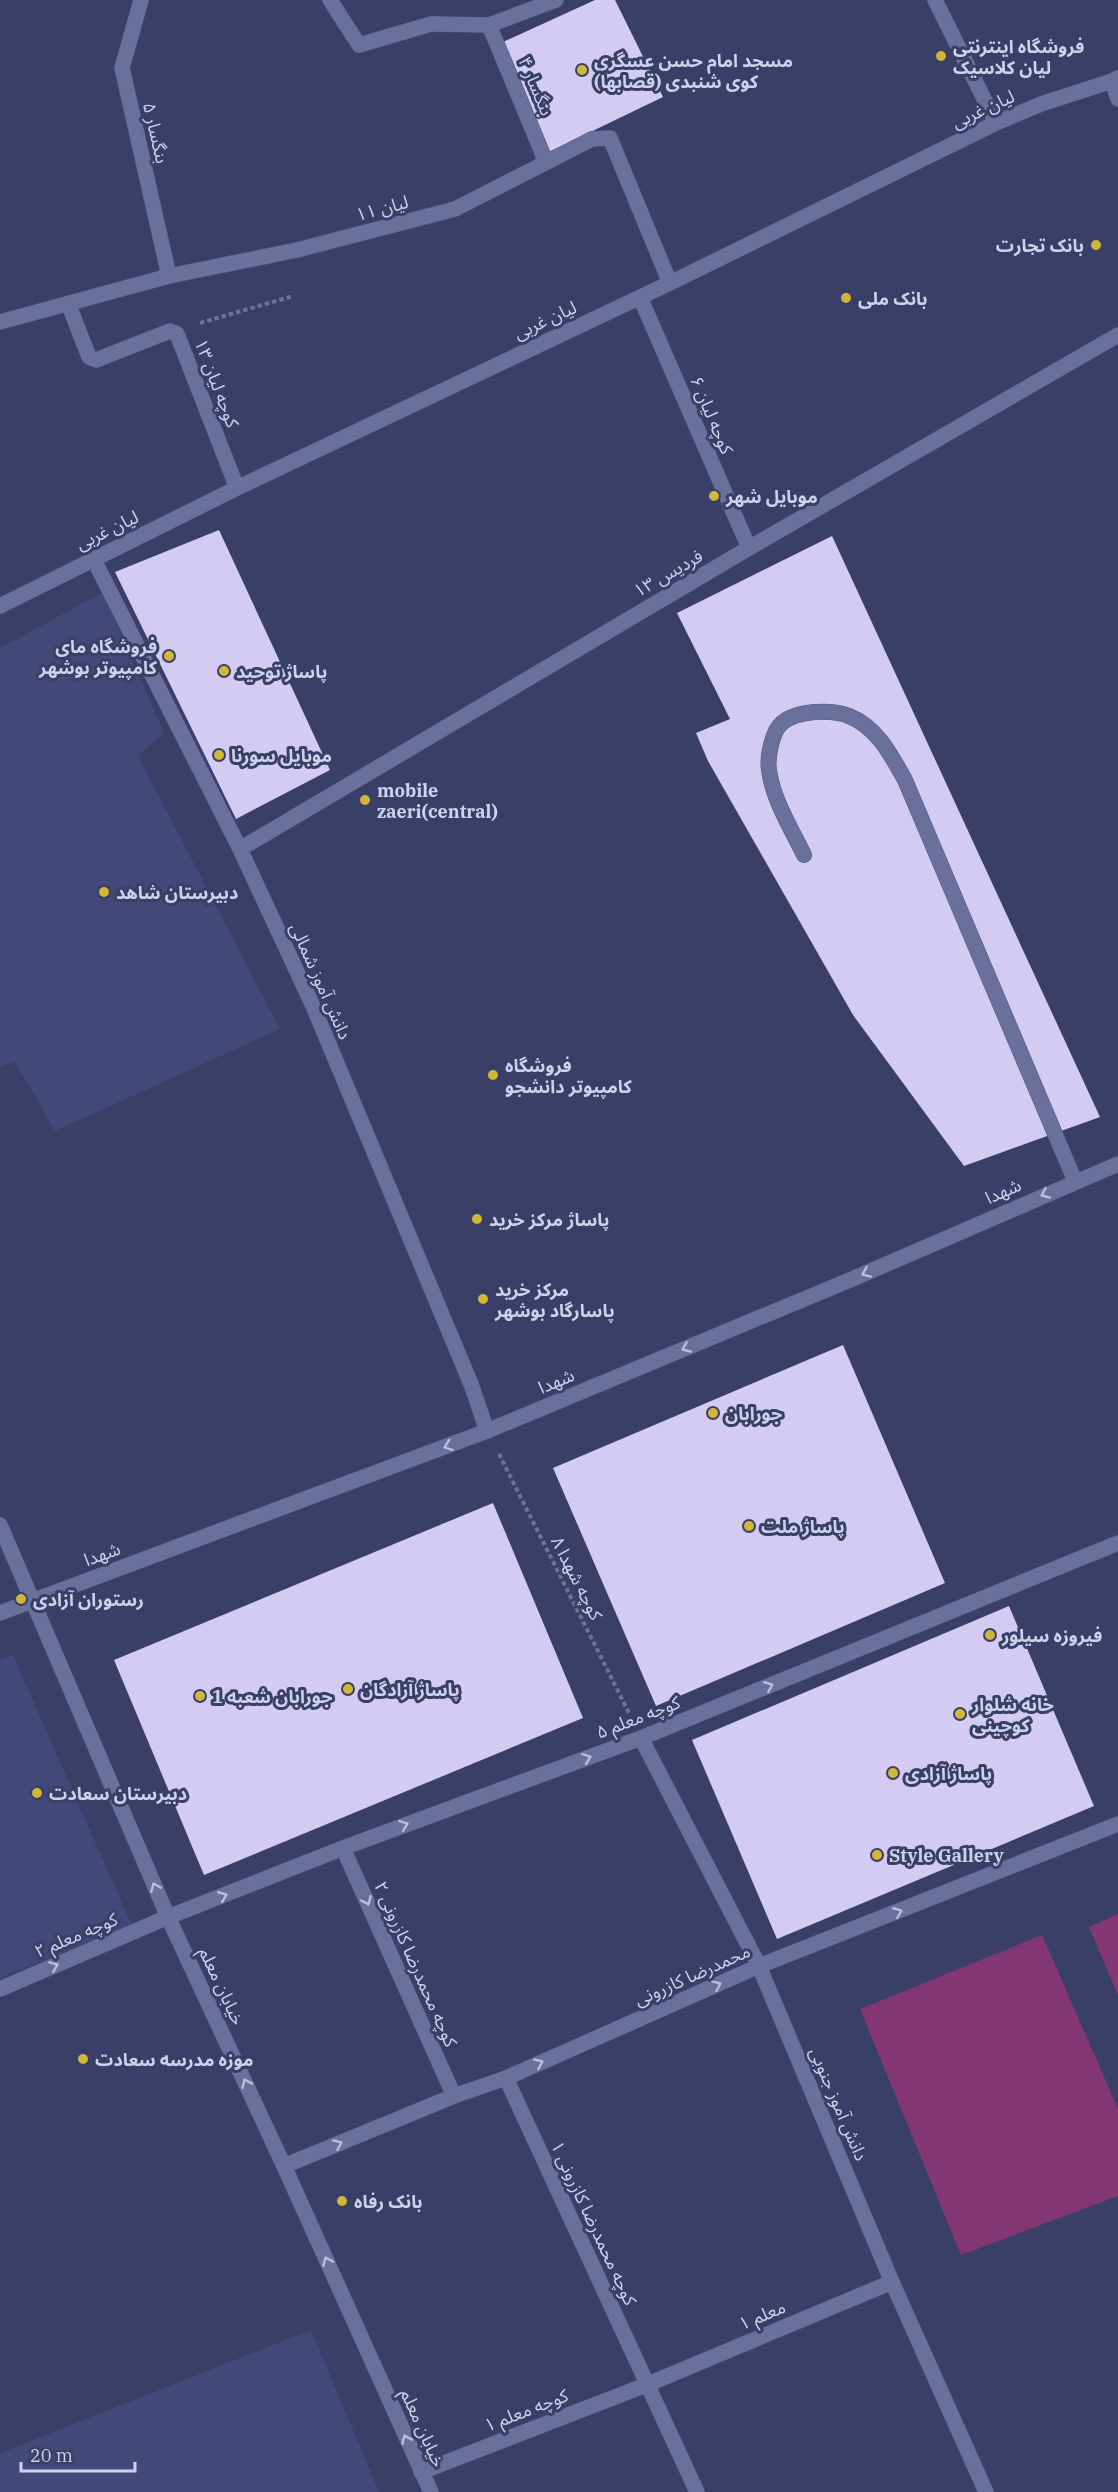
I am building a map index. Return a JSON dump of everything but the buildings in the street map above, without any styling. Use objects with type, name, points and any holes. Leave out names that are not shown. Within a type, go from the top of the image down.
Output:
[{"type":"street","name":"بنگسار ۵","points":[[141,0],[122,68],[169,276]]},
{"type":"street","points":[[330,0],[359,45],[432,24],[489,25],[556,0]]},
{"type":"street","points":[[935,0],[996,123]]},
{"type":"street","name":"بنگسار ۴","points":[[489,25],[546,162]]},
{"type":"street","points":[[1115,79],[1118,99]]},
{"type":"street","name":"لیان غربی","points":[[0,606],[237,488],[670,283],[996,123],[1041,104],[1115,79]]},
{"type":"street","name":"لیان ۱۱","points":[[0,322],[169,276],[297,250],[455,209],[592,139],[610,138],[670,283]]},
{"type":"street","name":"کوچه لیان ۶","points":[[640,297],[749,548]]},
{"type":"street","name":"کوچه لیان ۱۳","points":[[68,303],[89,357],[96,360],[170,331],[177,334],[237,488]]},
{"type":"street","name":"فردیس ۱۳","points":[[240,849],[749,548],[1118,335]]},
{"type":"street","name":"دانش آموز شمالی","points":[[93,558],[240,849],[322,1028],[471,1384],[487,1431]]},
{"type":"street","points":[[804,855],[776,796],[768,768],[772,742],[781,723],[796,716],[828,711],[850,716],[881,739],[905,780],[1075,1181]]},
{"type":"street","name":"شهدا","points":[[0,1613],[487,1431],[857,1277],[1118,1164]]},
{"type":"street","name":"خیابان معلم","points":[[0,1525],[168,1917],[284,2166],[431,2492]]},
{"type":"street","name":"کوچه معلم ۵","points":[[168,1917],[343,1848],[641,1738],[1118,1543]]},
{"type":"street","name":"دانش آموز جنوبی","points":[[641,1738],[652,1764],[759,1966],[892,2282],[986,2492]]},
{"type":"street","name":"محمدرضا کازرونی","points":[[284,2166],[454,2096],[506,2078],[759,1966],[1118,1824]]},
{"type":"street","name":"کوچه محمدرضا کازرونی ۲","points":[[343,1848],[454,2096]]},
{"type":"street","name":"کوچه معلم ۲","points":[[0,1989],[168,1917]]},
{"type":"street","name":"کوچه محمدرضا کازرونی ۱","points":[[506,2078],[697,2492]]},
{"type":"street","name":"معلم ۱","points":[[646,2385],[892,2282]]},
{"type":"street","name":"کوچه معلم ۱","points":[[421,2472],[646,2385]]},
{"type":"path","points":[[170,331],[293,296]]},
{"type":"path","name":"کوچه شهدا ۸","points":[[487,1431],[641,1738]]},
{"type":"shaded area","name":"دبیرستان شاهد","points":[[103,592],[164,733],[138,756],[280,1029],[55,1131],[15,1062],[0,1067],[0,648]]},
{"type":"shaded area","name":"دبیرستان سعادت","points":[[13,1655],[132,1926],[0,1978],[0,1660]]},
{"type":"shaded area","points":[[1118,1914],[1118,1995],[1089,1927]]},
{"type":"shaded area","points":[[1042,1935],[1118,2109],[1118,2196],[961,2255],[860,2009]]},
{"type":"shaded area","points":[[311,2330],[379,2492],[0,2492],[0,2453]]},
{"type":"place","name":"فروشگاه اینترنتی لیان کلاسیک","points":[[941,56]]},
{"type":"place","name":"مسجد امام حسن عسگری کوی شنبدی (قصابها)","points":[[582,70]]},
{"type":"place","name":"بانک تجارت","points":[[1096,245]]},
{"type":"place","name":"بانک ملی","points":[[846,298]]},
{"type":"place","name":"موبایل شهر","points":[[714,496]]},
{"type":"place","name":"فروشگاه مای کامپیوتر بوشهر","points":[[169,656]]},
{"type":"place","name":"پاساژ توحید","points":[[224,671]]},
{"type":"place","name":"موبایل سورنا","points":[[219,755]]},
{"type":"place","name":"mobile zaeri(central)","points":[[365,800]]},
{"type":"place","name":"دبیرستان شاهد","points":[[104,892]]},
{"type":"place","name":"فروشگاه کامپیوتر دانشجو","points":[[493,1075]]},
{"type":"place","name":"پاساژ مرکز خرید","points":[[477,1219]]},
{"type":"place","name":"مرکز خرید پاسارگاد بوشهر","points":[[483,1299]]},
{"type":"place","name":"جورابان","points":[[713,1413]]},
{"type":"place","name":"پاساژ ملت","points":[[749,1526]]},
{"type":"place","name":"رستوران آزادی","points":[[21,1599]]},
{"type":"place","name":"فیروزه سیلور","points":[[990,1635]]},
{"type":"place","name":"پاساژ آزادگان","points":[[348,1689]]},
{"type":"place","name":"جورابان شعبه 1","points":[[200,1696]]},
{"type":"place","name":"خانه شلوار کوچینی","points":[[960,1714]]},
{"type":"place","name":"پاساژ آزادی","points":[[893,1773]]},
{"type":"place","name":"دبیرستان سعادت","points":[[37,1793]]},
{"type":"place","name":"Style Gallery","points":[[877,1855]]},
{"type":"place","name":"موزه مدرسه سعادت","points":[[83,2059]]},
{"type":"place","name":"بانک رفاه","points":[[342,2201]]}]
